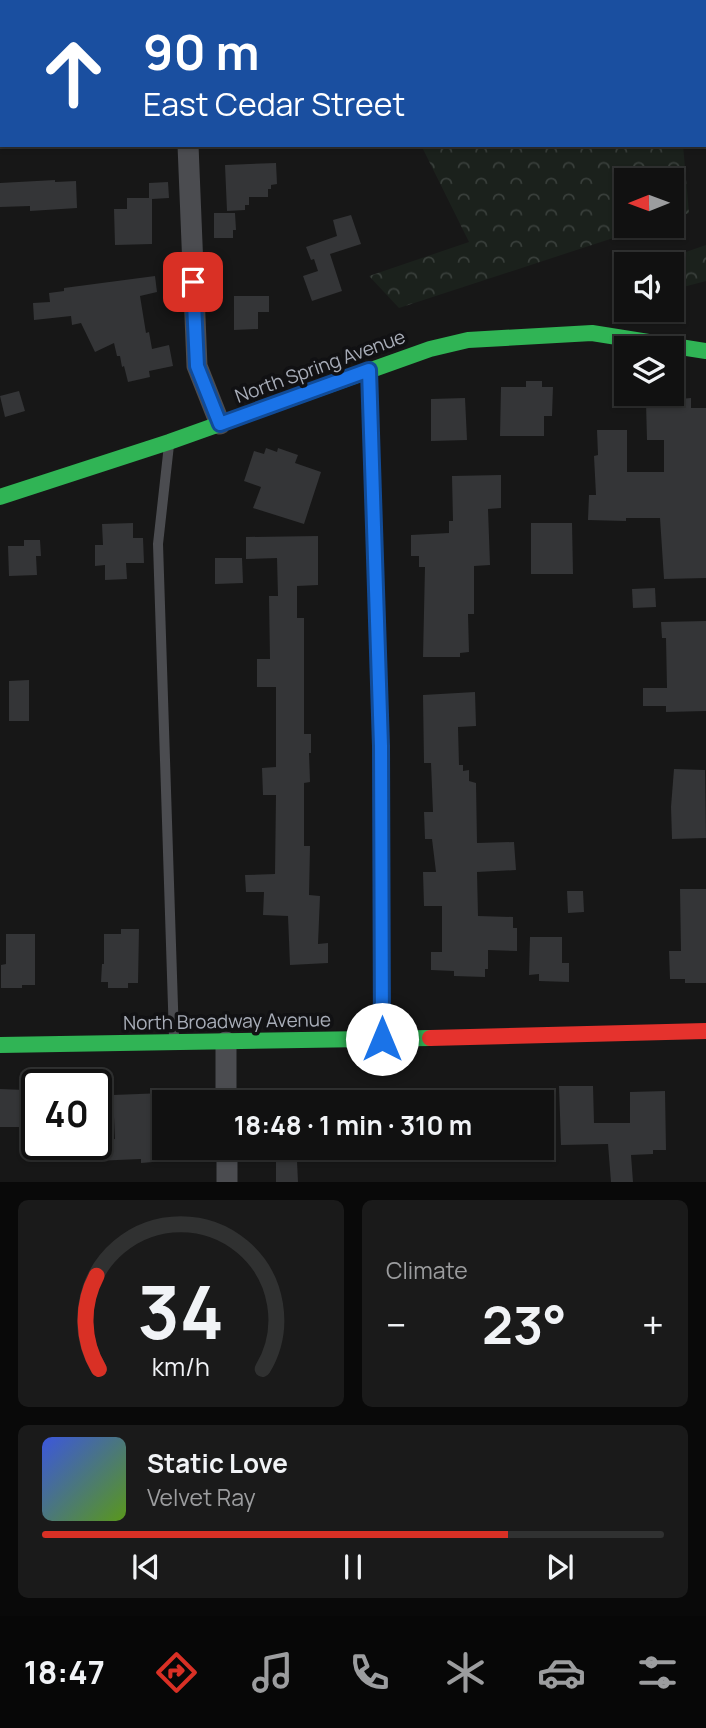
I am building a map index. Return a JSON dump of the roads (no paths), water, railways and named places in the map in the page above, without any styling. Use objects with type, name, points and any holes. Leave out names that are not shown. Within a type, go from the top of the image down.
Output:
[{"type":"street","points":[[188,147],[197,366],[220,424]]},
{"type":"street","name":"North Spring Avenue","points":[[0,497],[169,442],[430,349],[468,340],[592,333],[706,351]]},
{"type":"street","points":[[369,370],[381,746],[382,1039]]},
{"type":"street","name":"North Broadway Avenue","points":[[0,1045],[706,1031]]},
{"type":"street","points":[[226,1042],[226,1090]]},
{"type":"street","points":[[226,1160],[227,1182]]},
{"type":"lane","points":[[169,442],[158,544],[174,1043]]}]
